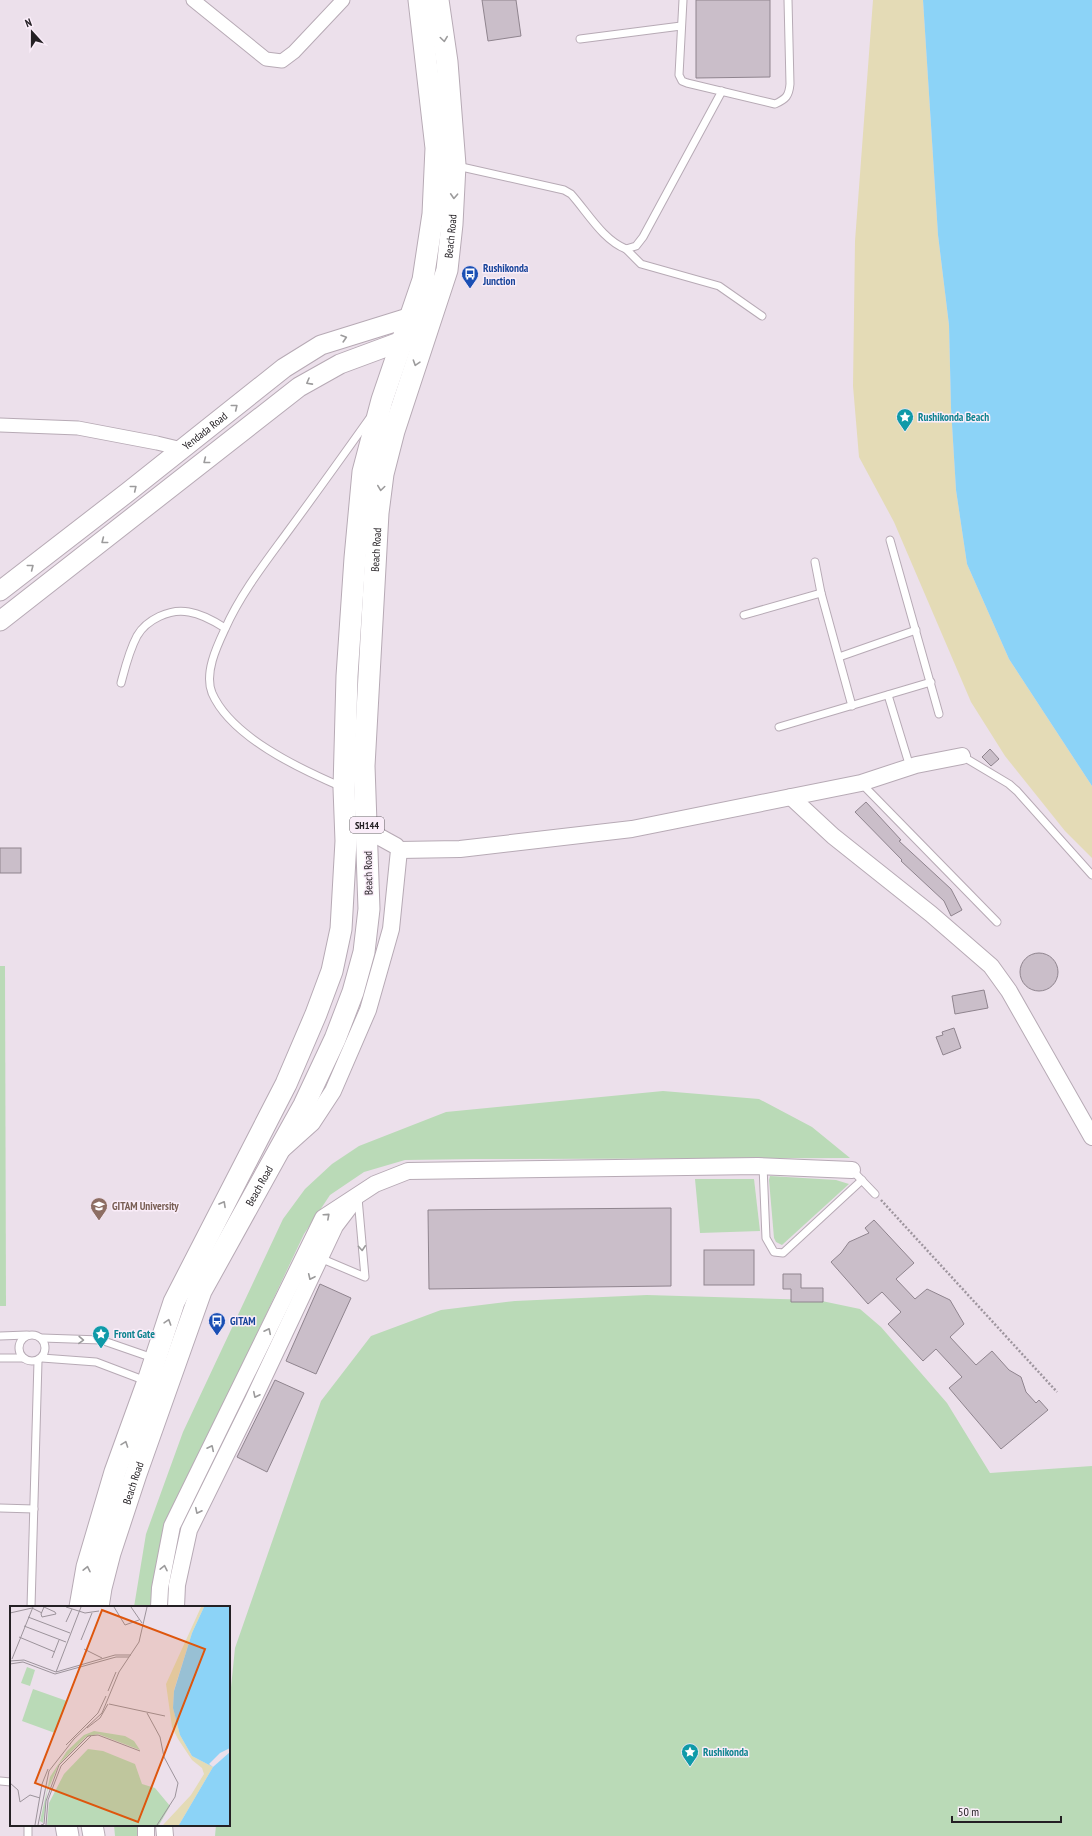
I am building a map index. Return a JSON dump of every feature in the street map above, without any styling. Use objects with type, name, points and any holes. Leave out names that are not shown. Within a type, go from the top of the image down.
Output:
[{"type":"main road","name":"SH144","points":[[80,1606],[87,1567],[115,1472],[156,1359],[174,1302],[286,1084],[316,1014],[332,971],[341,922],[346,841],[354,789],[347,676],[355,558],[363,472],[382,400],[402,341],[421,317],[423,280],[436,183],[436,148],[419,0]]},
{"type":"main road","name":"Beach Road","points":[[98,1606],[110,1552],[201,1291],[304,1105],[335,1039],[353,992],[364,952],[369,909],[367,830],[354,789],[367,707],[378,513],[383,474],[394,431],[423,340],[421,317],[447,270],[452,224],[455,165],[447,62],[438,0]]},
{"type":"main road","name":"Yendada Road","points":[[0,591],[284,368],[321,345],[421,317]]},
{"type":"main road","points":[[0,621],[299,388],[340,364],[402,341],[423,340]]},
{"type":"main road","points":[[66,1826],[68,1836]]},
{"type":"main road","points":[[92,1826],[94,1836]]},
{"type":"street","points":[[193,0],[266,59],[282,61],[294,52],[343,0]]},
{"type":"street","points":[[0,425],[78,428],[182,449]]},
{"type":"street","points":[[367,830],[396,846],[400,850],[460,849],[632,829],[861,783],[910,767],[962,756]]},
{"type":"street","points":[[791,797],[833,836],[992,966],[1009,991],[1092,1137]]},
{"type":"street","points":[[277,1154],[312,1123],[333,1091],[368,1010],[390,929],[400,850]]},
{"type":"street","points":[[159,1606],[160,1588],[172,1526],[323,1218],[375,1184],[408,1171],[763,1166],[857,1175]]},
{"type":"street","points":[[176,1606],[177,1585],[189,1530],[335,1226],[358,1195]]},
{"type":"lane","points":[[683,0],[678,75],[682,81],[775,104],[789,95],[788,0]]},
{"type":"lane","points":[[580,39],[681,26]]},
{"type":"lane","points":[[626,249],[636,246],[643,237],[722,91]]},
{"type":"lane","points":[[455,165],[564,190],[571,194],[608,238],[617,246],[626,249],[641,264],[719,286],[762,316]]},
{"type":"lane","points":[[354,789],[308,773],[275,754],[224,713],[212,692],[210,673],[225,628],[268,558],[382,400]]},
{"type":"lane","points":[[890,540],[939,714]]},
{"type":"lane","points":[[816,562],[821,593],[852,706]]},
{"type":"lane","points":[[744,615],[821,593]]},
{"type":"lane","points":[[121,683],[136,637],[146,623],[164,614],[188,611],[210,618],[225,628]]},
{"type":"lane","points":[[839,657],[916,630]]},
{"type":"lane","points":[[779,727],[931,682]]},
{"type":"lane","points":[[888,695],[910,767]]},
{"type":"lane","points":[[962,756],[1018,791],[1092,875]]},
{"type":"lane","points":[[861,783],[997,922]]},
{"type":"lane","points":[[763,1166],[766,1238],[774,1252],[784,1253],[857,1175],[875,1194]]},
{"type":"lane","points":[[320,1258],[365,1277],[358,1195]]},
{"type":"lane","points":[[0,1336],[38,1335],[42,1338],[100,1340],[156,1359]]},
{"type":"lane","points":[[23,1358],[19,1348],[23,1339],[27,1336]]},
{"type":"lane","points":[[31,1606],[40,1359],[45,1353],[46,1348],[42,1338]]},
{"type":"lane","points":[[0,1358],[23,1358],[28,1361],[40,1359],[96,1362],[148,1381]]},
{"type":"lane","points":[[0,1508],[34,1509]]},
{"type":"lane","points":[[0,1781],[10,1782]]},
{"type":"path","points":[[875,1194],[1057,1392]]},
{"type":"green space","points":[[0,966],[5,966],[6,1306],[0,1306]]},
{"type":"green space","points":[[663,1091],[759,1099],[812,1127],[850,1158],[405,1160],[364,1172],[330,1195],[304,1234],[166,1526],[154,1576],[152,1606],[134,1606],[146,1534],[183,1432],[283,1219],[305,1189],[332,1164],[359,1146],[446,1112]]},
{"type":"green space","points":[[770,1176],[836,1180],[849,1184],[782,1245],[776,1242],[774,1238],[769,1180]]},
{"type":"green space","points":[[695,1179],[754,1179],[760,1231],[700,1233]]},
{"type":"green space","points":[[647,1295],[817,1300],[860,1309],[881,1327],[947,1403],[990,1473],[1092,1466],[1092,1836],[215,1836],[216,1826],[230,1826],[230,1697],[235,1648],[321,1401],[371,1336],[441,1310],[515,1301]]},
{"type":"green space","points":[[114,1826],[141,1826],[141,1836],[115,1836]]},
{"type":"sand","name":"Rushikonda Beach","points":[[873,0],[923,0],[938,235],[949,325],[951,408],[956,490],[967,564],[1009,659],[1092,786],[1092,858],[1065,831],[1005,756],[971,702],[894,522],[859,457],[853,386],[855,241]]},
{"type":"water","points":[[923,0],[1092,0],[1092,786],[1009,659],[967,564],[956,490],[951,408],[949,325],[938,235]]},
{"type":"building","points":[[482,0],[516,0],[521,36],[488,41]]},
{"type":"building","points":[[696,0],[770,0],[770,77],[696,78]]},
{"type":"building","points":[[990,749],[999,759],[991,766],[982,757]]},
{"type":"building","points":[[866,802],[901,840],[899,841],[951,889],[962,910],[951,916],[944,901],[901,861],[902,860],[855,812]]},
{"type":"building","points":[[0,848],[21,848],[21,873],[0,873]]},
{"type":"building","points":[[1039,953],[1049,956],[1055,962],[1058,972],[1055,982],[1049,988],[1039,991],[1029,988],[1023,982],[1020,972],[1023,962],[1029,956]]},
{"type":"building","points":[[984,990],[988,1008],[955,1014],[952,996]]},
{"type":"building","points":[[954,1028],[961,1048],[943,1055],[936,1037],[943,1035],[942,1032]]},
{"type":"building","points":[[671,1208],[671,1286],[429,1289],[428,1210]]},
{"type":"building","points":[[874,1220],[914,1263],[896,1279],[915,1299],[927,1289],[950,1300],[964,1324],[950,1337],[976,1365],[992,1351],[1009,1370],[1021,1377],[1026,1392],[1036,1403],[1039,1400],[1048,1410],[1001,1449],[949,1388],[962,1377],[936,1349],[923,1361],[888,1324],[901,1312],[882,1292],[868,1304],[831,1262],[841,1253],[849,1242],[869,1233],[865,1228]]},
{"type":"building","points":[[704,1250],[754,1250],[754,1285],[704,1285]]},
{"type":"building","points":[[783,1274],[801,1274],[801,1288],[823,1288],[823,1302],[791,1302],[791,1289],[783,1289]]},
{"type":"building","points":[[320,1284],[351,1298],[316,1374],[286,1361]]},
{"type":"building","points":[[275,1380],[304,1393],[267,1472],[237,1457]]},
{"type":"place","name":"Rushikonda Junction","points":[[470,289]]},
{"type":"place","name":"Rushikonda Beach","points":[[905,432]]},
{"type":"place","name":"GITAM University","points":[[99,1221]]},
{"type":"place","name":"GITAM","points":[[217,1336]]},
{"type":"place","name":"Front Gate","points":[[101,1349]]},
{"type":"place","name":"Rushikonda","points":[[690,1767]]}]
